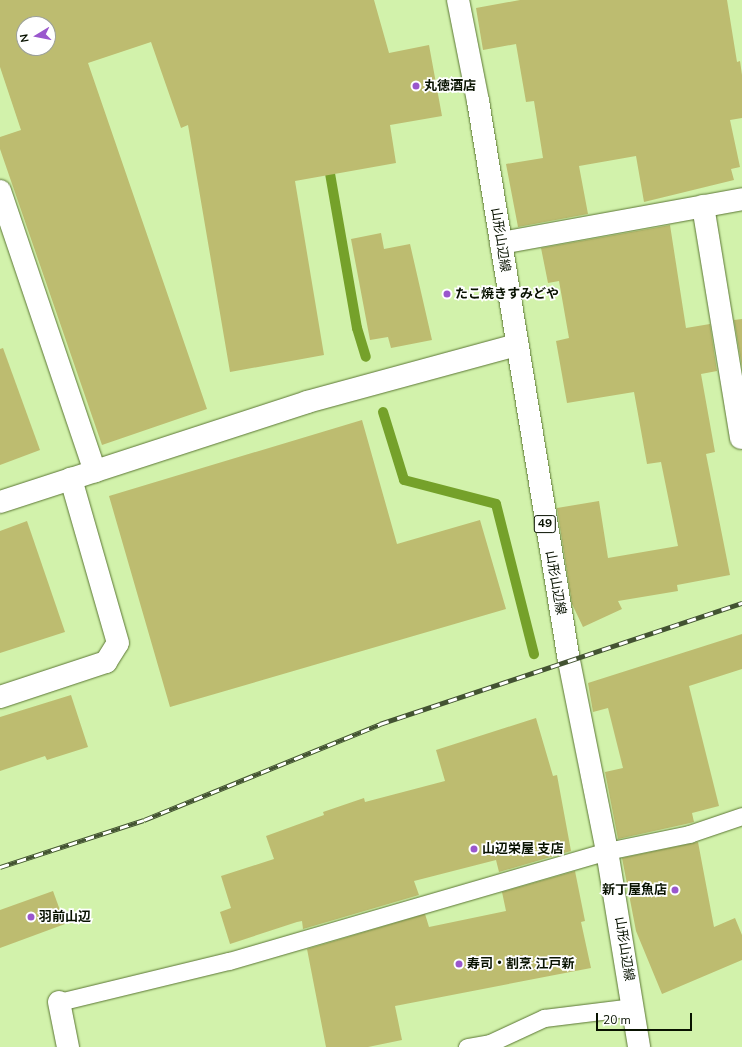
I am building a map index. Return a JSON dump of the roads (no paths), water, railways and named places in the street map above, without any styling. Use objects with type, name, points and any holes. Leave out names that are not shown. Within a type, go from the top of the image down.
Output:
[{"type":"street","name":"山形山辺線","points":[[458,0],[478,101],[567,653],[608,851],[639,1047]]},
{"type":"street","points":[[0,191],[94,471]]},
{"type":"street","points":[[501,243],[742,199]]},
{"type":"street","points":[[703,206],[741,438]]},
{"type":"street","points":[[0,502],[306,402],[517,345]]},
{"type":"street","points":[[0,697],[106,662],[118,644],[71,479]]},
{"type":"street","points":[[59,1002],[68,1047]]},
{"type":"lane","points":[[59,1002],[229,961],[608,851],[689,834],[742,816]]},
{"type":"lane","points":[[467,1047],[490,1043],[544,1018],[633,1007]]},
{"type":"waterway","points":[[328,162],[357,328],[366,357]]},
{"type":"waterway","points":[[383,412],[404,480],[496,504],[534,654]]},
{"type":"railway","points":[[0,867],[144,820],[380,724],[742,603]]},
{"type":"place","name":"丸徳酒店","points":[[416,86]]},
{"type":"place","name":"たこ焼きすみどや","points":[[447,294]]},
{"type":"place","name":"山辺栄屋 支店","points":[[474,849]]},
{"type":"place","name":"新丁屋魚店","points":[[675,890]]},
{"type":"place","name":"羽前山辺","points":[[31,917]]},
{"type":"place","name":"寿司・割烹 江戸新","points":[[459,964]]}]
